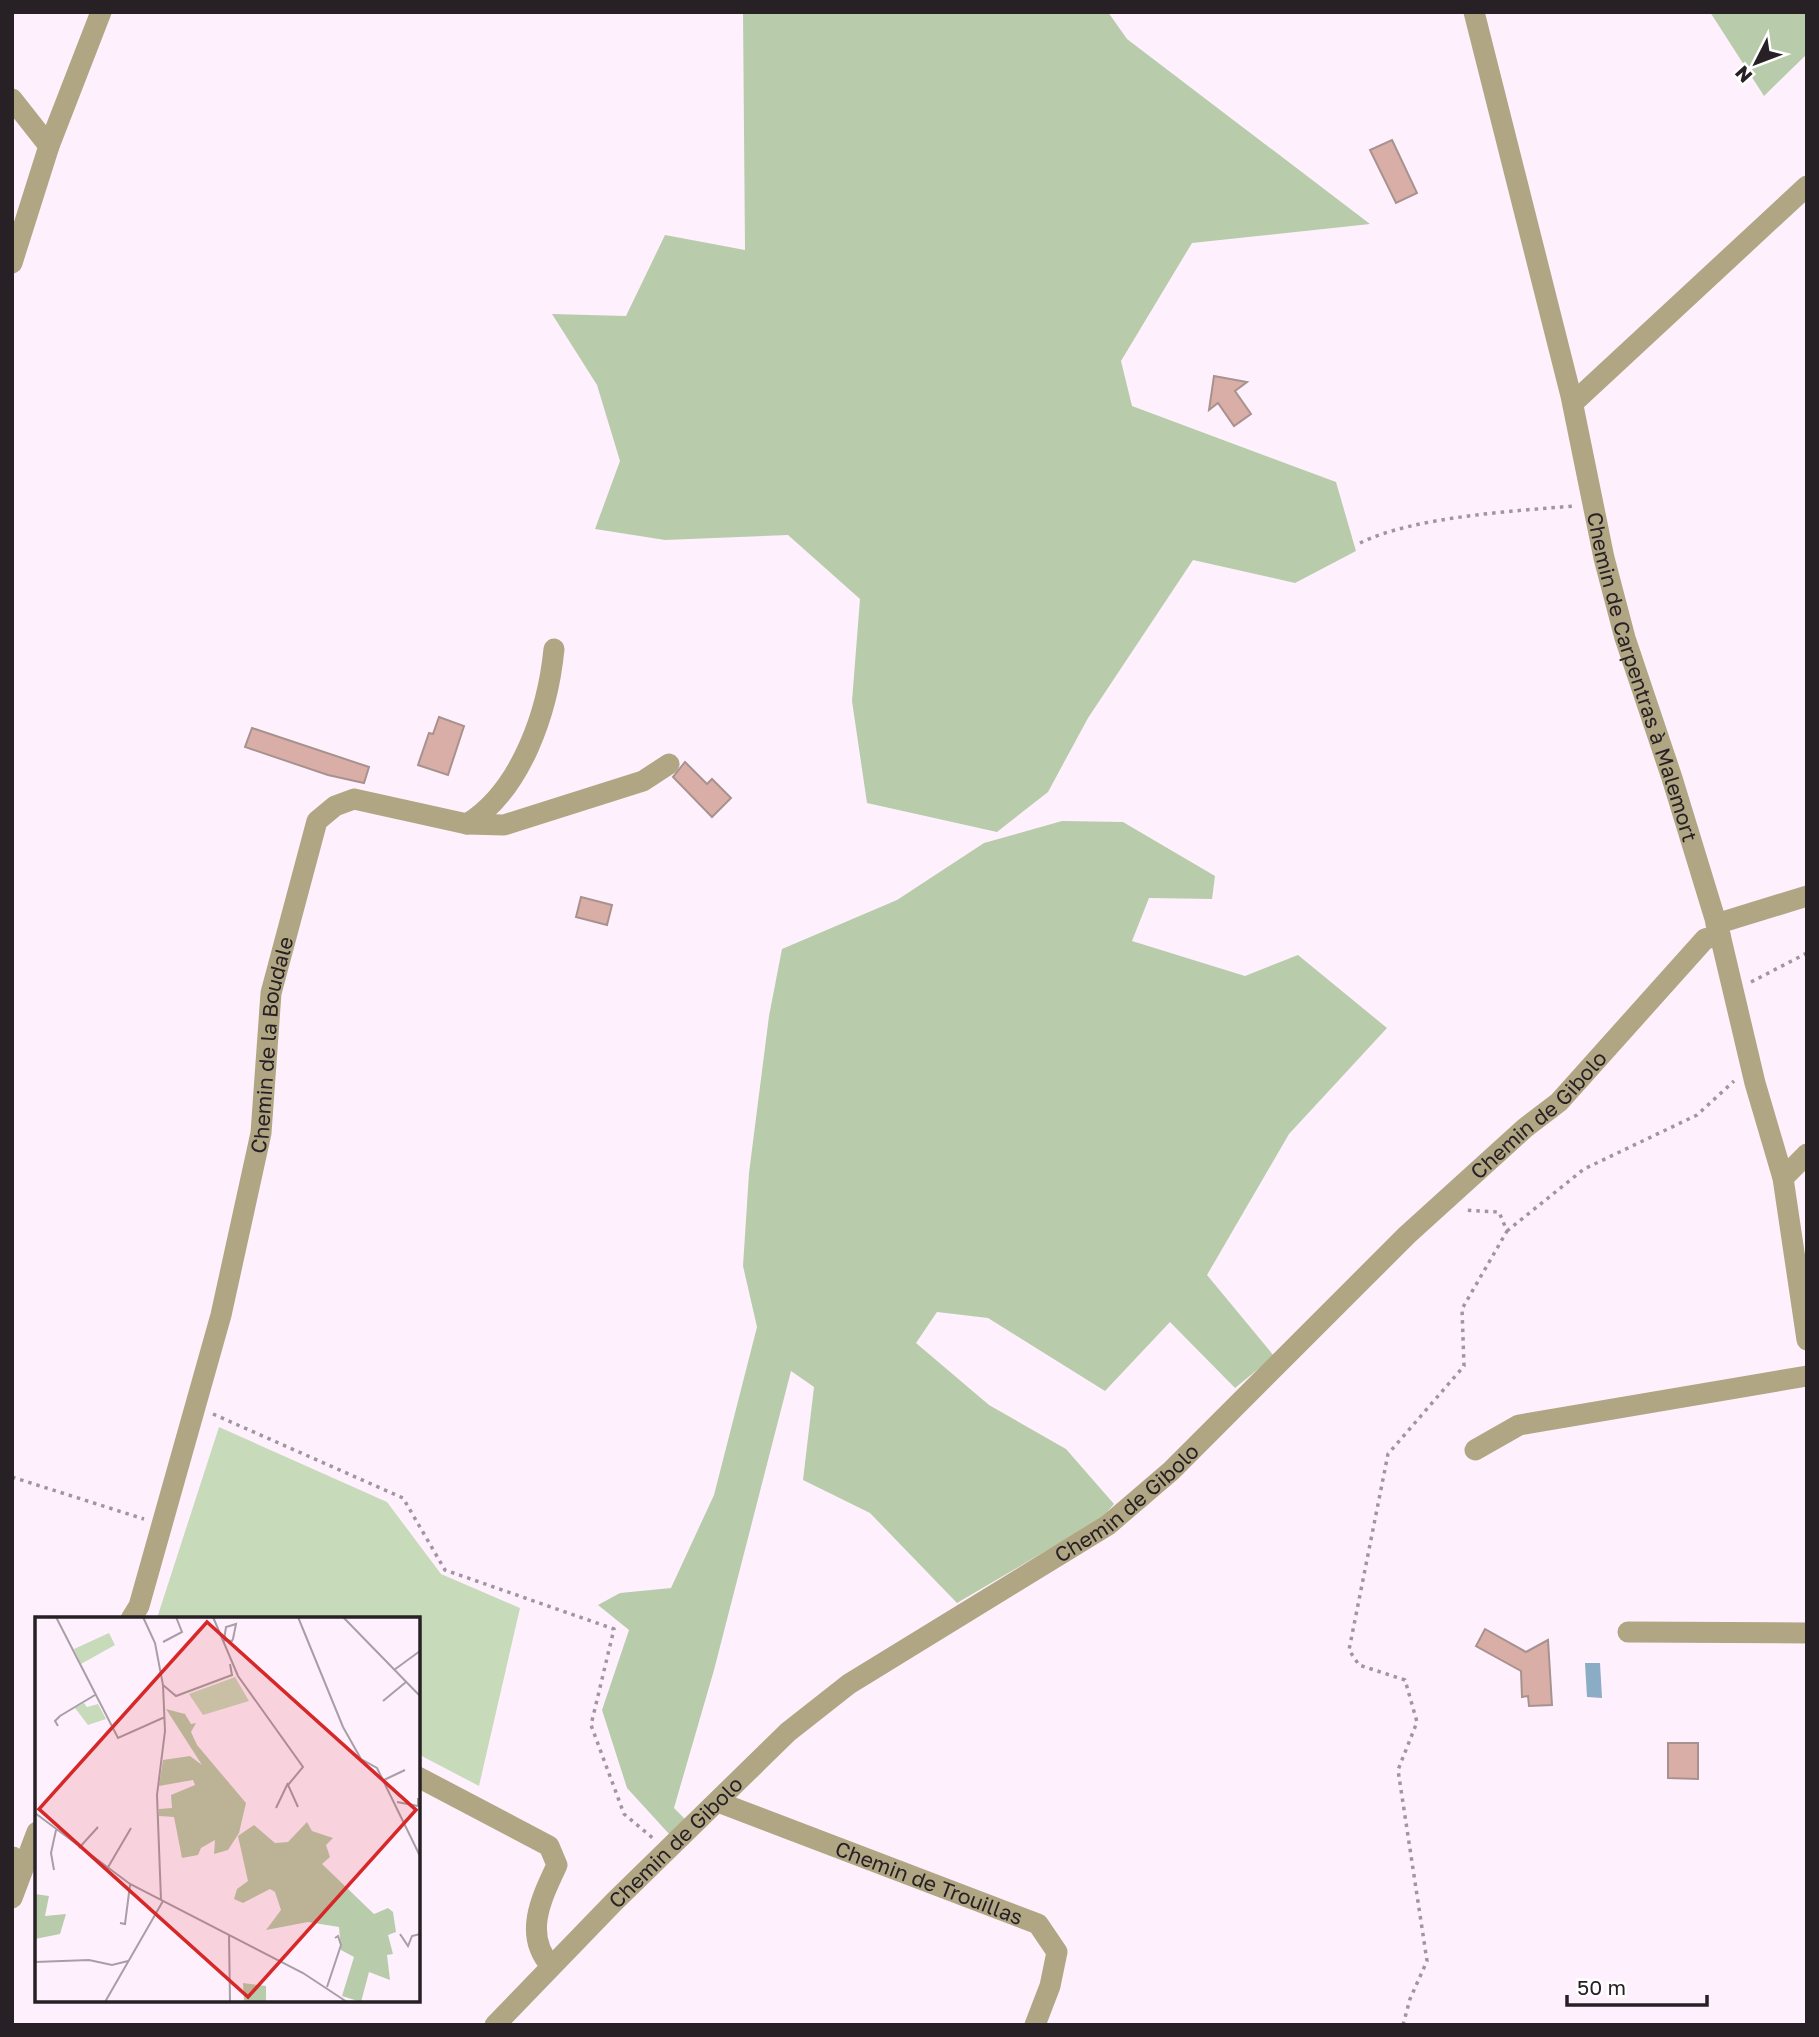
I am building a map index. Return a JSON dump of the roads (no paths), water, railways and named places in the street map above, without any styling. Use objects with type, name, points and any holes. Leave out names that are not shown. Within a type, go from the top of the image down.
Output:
[{"type":"street","points":[[12,264],[49,146],[102,12]]},
{"type":"street","name":"Chemin de Carpentras à Malemort","points":[[1474,12],[1573,403],[1593,505],[1625,638],[1672,778],[1718,930],[1751,1065],[1783,1178],[1807,1340]]},
{"type":"street","points":[[12,99],[49,146]]},
{"type":"street","points":[[1573,403],[1807,186]]},
{"type":"street","points":[[467,824],[484,814],[531,746],[551,677],[554,649]]},
{"type":"street","name":"Chemin de la Boudale","points":[[132,1617],[139,1606],[221,1315],[261,1133],[271,993],[317,821],[335,806],[354,799],[467,824],[503,825],[643,781],[669,764]]},
{"type":"street","name":"Chemin de Gibolo","points":[[495,2025],[551,1966],[788,1732],[849,1684],[1108,1525],[1171,1471],[1295,1344],[1437,1207],[1525,1128],[1559,1102],[1705,939],[1718,930],[1807,896]]},
{"type":"street","points":[[1783,1178],[1807,1154]]},
{"type":"street","points":[[1475,1450],[1519,1425],[1807,1376]]},
{"type":"street","points":[[1628,1632],[1807,1633]]},
{"type":"street","points":[[420,1778],[549,1846],[557,1865],[537,1918],[535,1941],[540,1953],[551,1966]]},
{"type":"street","name":"Chemin de Trouillas","points":[[718,1802],[1038,1924],[1057,1952],[1050,1986],[1035,2025]]},
{"type":"street","points":[[12,1898],[16,1858],[35,1834]]},
{"type":"water","points":[[1585,1663],[1600,1663],[1602,1698],[1587,1697]]}]
